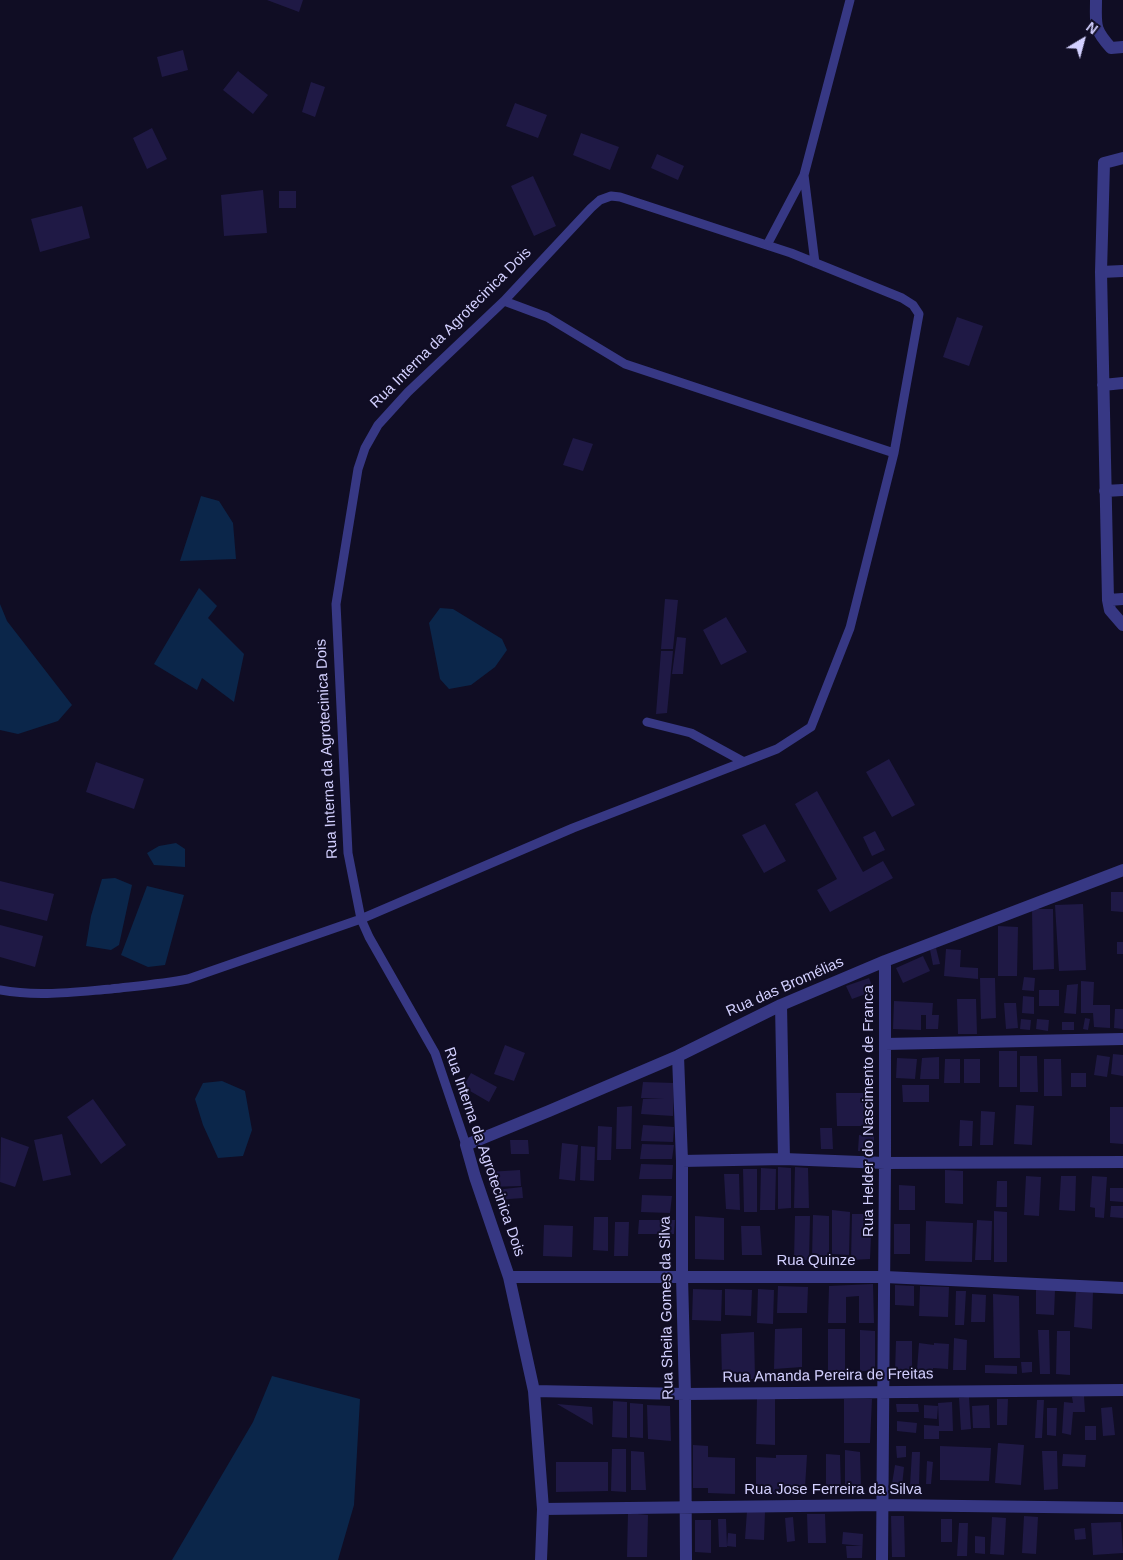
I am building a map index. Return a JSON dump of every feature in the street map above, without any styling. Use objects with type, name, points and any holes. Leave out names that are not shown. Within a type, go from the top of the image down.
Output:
[{"type":"street","points":[[1096,0],[1096,28],[1111,48],[1123,47]]},
{"type":"street","points":[[1123,158],[1104,163],[1101,272],[1108,600],[1110,610],[1123,625]]},
{"type":"street","points":[[1101,272],[1123,270]]},
{"type":"street","points":[[1103,384],[1123,383]]},
{"type":"street","points":[[1106,491],[1123,490]]},
{"type":"street","points":[[1108,600],[1123,599]]},
{"type":"street","name":"Rua das Bromélias","points":[[466,1145],[678,1056],[782,1005],[885,961],[1123,870]]},
{"type":"street","name":"Rua Helder do Nascimento de Franca","points":[[882,1560],[885,1277],[885,961]]},
{"type":"street","points":[[782,1005],[784,1159]]},
{"type":"street","points":[[885,1044],[1123,1039]]},
{"type":"street","name":"Rua Sheila Gomes da Silva","points":[[678,1056],[682,1161],[686,1560]]},
{"type":"street","name":"Rua Interna da Agrotecinica Dois","points":[[466,1145],[475,1178],[509,1277],[534,1391],[543,1509],[541,1560]]},
{"type":"street","points":[[682,1161],[784,1159],[885,1163],[1123,1162]]},
{"type":"street","name":"Rua Quinze","points":[[509,1277],[885,1277],[1123,1288]]},
{"type":"street","name":"Rua Amanda Pereira de Freitas","points":[[534,1391],[685,1394],[1123,1390]]},
{"type":"street","name":"Rua Jose Ferreira da Silva","points":[[543,1509],[883,1505],[1123,1508]]},
{"type":"lane","points":[[0,990],[20,994],[71,993],[180,980],[361,919],[573,828],[777,749],[811,727],[818,714],[850,628],[894,453],[920,314],[913,305],[902,298],[767,245],[804,175],[850,0]]},
{"type":"lane","points":[[804,175],[815,263]]},
{"type":"lane","name":"Rua Interna da Agrotecinica Dois","points":[[466,1145],[435,1053],[369,938],[361,919],[348,853],[336,604],[358,469],[365,448],[378,425],[408,392],[504,301],[600,200],[611,196],[620,197],[767,245]]},
{"type":"lane","points":[[504,301],[547,317],[625,364],[894,453]]},
{"type":"lane","points":[[647,722],[691,732],[744,762]]},
{"type":"water","points":[[201,496],[219,501],[233,523],[236,559],[180,561]]},
{"type":"water","points":[[199,588],[217,606],[208,618],[244,654],[234,702],[202,678],[197,690],[154,664]]},
{"type":"water","points":[[0,604],[7,621],[72,705],[58,721],[18,734],[0,730]]},
{"type":"water","points":[[440,608],[453,609],[502,639],[507,650],[495,667],[471,685],[449,689],[440,679],[429,623]]},
{"type":"water","points":[[176,843],[185,849],[185,867],[154,865],[147,853],[159,846]]},
{"type":"water","points":[[115,878],[132,885],[119,945],[111,950],[86,946],[91,916],[102,879]]},
{"type":"water","points":[[147,886],[184,895],[165,965],[148,967],[121,955]]},
{"type":"water","points":[[222,1081],[245,1091],[252,1130],[243,1156],[218,1158],[203,1125],[195,1099],[203,1083]]},
{"type":"water","points":[[272,1376],[360,1399],[354,1505],[338,1560],[172,1560],[253,1422]]},
{"type":"building","points":[[267,0],[303,0],[299,12]]},
{"type":"building","points":[[183,50],[188,70],[162,77],[157,57]]},
{"type":"building","points":[[238,71],[268,95],[253,114],[223,90]]},
{"type":"building","points":[[311,82],[325,87],[315,117],[302,112]]},
{"type":"building","points":[[515,103],[547,115],[538,138],[506,126]]},
{"type":"building","points":[[152,128],[167,159],[147,169],[133,138]]},
{"type":"building","points":[[581,133],[619,147],[610,170],[573,155]]},
{"type":"building","points":[[657,154],[684,166],[678,180],[651,168]]},
{"type":"building","points":[[533,176],[556,226],[534,236],[511,186]]},
{"type":"building","points":[[263,190],[267,233],[224,236],[221,195]]},
{"type":"building","points":[[279,191],[296,191],[296,208],[279,208]]},
{"type":"building","points":[[82,206],[90,238],[40,252],[31,219]]},
{"type":"building","points":[[957,317],[983,326],[969,366],[943,357]]},
{"type":"building","points":[[573,438],[593,444],[583,471],[563,465]]},
{"type":"building","points":[[665,599],[678,600],[673,649],[661,649]]},
{"type":"building","points":[[726,617],[747,652],[721,665],[703,630]]},
{"type":"building","points":[[677,637],[686,638],[683,674],[672,674]]},
{"type":"building","points":[[661,651],[673,651],[667,713],[656,714]]},
{"type":"building","points":[[889,759],[915,805],[892,817],[866,772]]},
{"type":"building","points":[[96,762],[144,779],[134,809],[86,792]]},
{"type":"building","points":[[817,791],[863,872],[883,861],[893,878],[830,912],[817,890],[837,879],[795,804]]},
{"type":"building","points":[[765,824],[786,861],[764,873],[742,835]]},
{"type":"building","points":[[875,831],[885,850],[872,856],[863,837]]},
{"type":"building","points":[[0,881],[54,894],[47,921],[0,909]]},
{"type":"building","points":[[1111,892],[1123,892],[1123,912],[1111,911]]},
{"type":"building","points":[[1083,904],[1086,970],[1059,971],[1055,905]]},
{"type":"building","points":[[1032,909],[1053,909],[1054,969],[1033,970]]},
{"type":"building","points":[[0,925],[43,936],[35,967],[0,957]]},
{"type":"building","points":[[998,926],[1018,927],[1017,976],[998,976]]},
{"type":"building","points":[[1117,942],[1123,942],[1123,954],[1117,954]]},
{"type":"building","points":[[936,948],[940,964],[933,965],[930,950]]},
{"type":"building","points":[[946,949],[961,950],[960,967],[978,968],[978,979],[944,976]]},
{"type":"building","points":[[923,956],[930,971],[903,983],[896,968]]},
{"type":"building","points":[[1024,977],[1035,978],[1034,991],[1022,990]]},
{"type":"building","points":[[869,978],[874,991],[852,999],[846,986]]},
{"type":"building","points":[[980,978],[995,978],[996,1018],[981,1019]]},
{"type":"building","points":[[1081,981],[1094,982],[1093,1005],[1110,1005],[1110,1028],[1094,1027],[1093,1013],[1081,1013]]},
{"type":"building","points":[[1078,984],[1076,1014],[1064,1013],[1067,985]]},
{"type":"building","points":[[1039,990],[1059,990],[1059,1006],[1039,1006]]},
{"type":"building","points":[[1023,996],[1034,997],[1034,1014],[1022,1013]]},
{"type":"building","points":[[957,999],[976,999],[977,1034],[958,1034]]},
{"type":"building","points":[[894,1001],[933,1003],[932,1015],[939,1015],[938,1029],[926,1029],[926,1015],[921,1015],[921,1030],[893,1029]]},
{"type":"building","points":[[1004,1003],[1016,1003],[1018,1028],[1006,1029]]},
{"type":"building","points":[[1115,1009],[1123,1009],[1123,1029],[1114,1028]]},
{"type":"building","points":[[1085,1018],[1090,1019],[1088,1030],[1083,1029]]},
{"type":"building","points":[[1021,1019],[1031,1020],[1030,1030],[1020,1029]]},
{"type":"building","points":[[1037,1019],[1049,1020],[1048,1031],[1036,1029]]},
{"type":"building","points":[[1062,1022],[1074,1022],[1074,1030],[1062,1030]]},
{"type":"building","points":[[505,1045],[525,1053],[514,1081],[494,1074]]},
{"type":"building","points":[[999,1051],[1017,1051],[1017,1087],[999,1087]]},
{"type":"building","points":[[1113,1054],[1123,1055],[1123,1076],[1111,1074]]},
{"type":"building","points":[[1097,1055],[1110,1057],[1107,1077],[1094,1075]]},
{"type":"building","points":[[1020,1056],[1037,1056],[1038,1092],[1020,1092]]},
{"type":"building","points":[[939,1057],[939,1079],[920,1079],[922,1058]]},
{"type":"building","points":[[897,1058],[917,1059],[915,1079],[896,1078]]},
{"type":"building","points":[[945,1059],[960,1059],[960,1083],[944,1083]]},
{"type":"building","points":[[964,1059],[980,1059],[980,1083],[964,1083]]},
{"type":"building","points":[[1044,1059],[1061,1059],[1062,1096],[1044,1096]]},
{"type":"building","points":[[471,1073],[497,1087],[489,1102],[463,1087]]},
{"type":"building","points":[[1071,1073],[1086,1073],[1086,1087],[1071,1087]]},
{"type":"building","points":[[643,1082],[674,1083],[673,1116],[641,1114],[643,1099],[664,1099],[641,1098]]},
{"type":"building","points":[[902,1085],[929,1085],[929,1102],[903,1102]]},
{"type":"building","points":[[836,1093],[873,1093],[873,1126],[837,1126]]},
{"type":"building","points":[[93,1099],[126,1145],[101,1164],[67,1117]]},
{"type":"building","points":[[1016,1105],[1034,1106],[1032,1145],[1014,1144]]},
{"type":"building","points":[[632,1106],[631,1149],[616,1149],[617,1107]]},
{"type":"building","points":[[1110,1107],[1123,1107],[1123,1144],[1110,1143]]},
{"type":"building","points":[[981,1111],[995,1112],[993,1145],[980,1145]]},
{"type":"building","points":[[960,1120],[973,1121],[972,1146],[959,1146]]},
{"type":"building","points":[[643,1125],[674,1127],[673,1142],[641,1141]]},
{"type":"building","points":[[598,1126],[612,1127],[611,1160],[597,1160]]},
{"type":"building","points":[[820,1128],[832,1128],[833,1149],[821,1149]]},
{"type":"building","points":[[62,1134],[71,1175],[43,1181],[34,1140]]},
{"type":"building","points":[[859,1135],[874,1136],[874,1152],[858,1151]]},
{"type":"building","points":[[1,1137],[29,1147],[15,1187],[0,1182]]},
{"type":"building","points":[[510,1140],[528,1140],[529,1154],[511,1154]]},
{"type":"building","points":[[562,1143],[578,1145],[575,1181],[559,1179]]},
{"type":"building","points":[[642,1144],[674,1145],[672,1159],[640,1159]]},
{"type":"building","points":[[581,1146],[595,1147],[594,1181],[580,1180]]},
{"type":"building","points":[[641,1164],[673,1165],[672,1179],[639,1179]]},
{"type":"building","points":[[778,1167],[791,1168],[791,1208],[778,1209]]},
{"type":"building","points":[[795,1167],[808,1168],[809,1208],[794,1208]]},
{"type":"building","points":[[761,1168],[776,1169],[775,1210],[760,1210]]},
{"type":"building","points":[[743,1169],[757,1169],[757,1212],[744,1212]]},
{"type":"building","points":[[520,1170],[521,1186],[489,1187],[488,1172]]},
{"type":"building","points":[[945,1170],[963,1171],[963,1204],[945,1203]]},
{"type":"building","points":[[724,1174],[739,1174],[740,1210],[726,1209]]},
{"type":"building","points":[[1026,1176],[1041,1177],[1039,1216],[1024,1215]]},
{"type":"building","points":[[1061,1176],[1076,1176],[1075,1211],[1059,1210]]},
{"type":"building","points":[[1092,1176],[1107,1177],[1104,1218],[1095,1217],[1095,1208],[1090,1207]]},
{"type":"building","points":[[997,1181],[1007,1181],[1007,1207],[996,1207]]},
{"type":"building","points":[[899,1185],[915,1186],[915,1210],[899,1210]]},
{"type":"building","points":[[522,1187],[523,1198],[496,1200],[495,1190]]},
{"type":"building","points":[[1110,1188],[1123,1188],[1123,1202],[1110,1201]]},
{"type":"building","points":[[642,1195],[672,1196],[670,1213],[641,1212]]},
{"type":"building","points":[[1111,1206],[1123,1206],[1123,1218],[1110,1217]]},
{"type":"building","points":[[832,1210],[850,1212],[849,1255],[832,1254]]},
{"type":"building","points":[[994,1211],[1007,1212],[1007,1262],[994,1262]]},
{"type":"building","points":[[852,1214],[872,1214],[870,1259],[851,1260]]},
{"type":"building","points":[[813,1215],[829,1216],[829,1257],[812,1258]]},
{"type":"building","points":[[695,1216],[724,1218],[724,1260],[695,1259]]},
{"type":"building","points":[[795,1216],[810,1216],[809,1260],[794,1260]]},
{"type":"building","points":[[594,1217],[608,1217],[608,1251],[593,1250]]},
{"type":"building","points":[[639,1220],[675,1220],[674,1234],[638,1234]]},
{"type":"building","points":[[977,1220],[992,1221],[991,1260],[975,1260]]},
{"type":"building","points":[[926,1221],[973,1223],[972,1262],[925,1261]]},
{"type":"building","points":[[615,1222],[629,1222],[628,1256],[614,1256]]},
{"type":"building","points":[[894,1224],[910,1224],[910,1254],[894,1254]]},
{"type":"building","points":[[544,1225],[573,1226],[572,1257],[543,1256]]},
{"type":"building","points":[[741,1226],[760,1226],[762,1255],[742,1255]]},
{"type":"building","points":[[873,1284],[874,1323],[859,1323],[859,1296],[846,1297],[846,1323],[828,1323],[829,1286]]},
{"type":"building","points":[[895,1285],[914,1286],[914,1306],[895,1305]]},
{"type":"building","points":[[778,1286],[808,1287],[807,1313],[777,1313]]},
{"type":"building","points":[[920,1286],[949,1287],[948,1317],[919,1316]]},
{"type":"building","points":[[693,1289],[722,1290],[721,1321],[692,1320]]},
{"type":"building","points":[[725,1289],[752,1290],[751,1316],[725,1315]]},
{"type":"building","points":[[758,1289],[774,1290],[773,1324],[757,1323]]},
{"type":"building","points":[[1036,1289],[1055,1290],[1054,1315],[1036,1314]]},
{"type":"building","points":[[956,1291],[966,1291],[964,1325],[955,1325]]},
{"type":"building","points":[[1076,1291],[1093,1291],[1092,1329],[1074,1327]]},
{"type":"building","points":[[972,1294],[986,1295],[985,1322],[971,1322]]},
{"type":"building","points":[[993,1294],[1019,1296],[1020,1358],[994,1358]]},
{"type":"building","points":[[802,1328],[802,1367],[774,1369],[775,1329]]},
{"type":"building","points":[[828,1329],[845,1329],[845,1375],[828,1375]]},
{"type":"building","points":[[860,1330],[875,1331],[875,1371],[860,1371]]},
{"type":"building","points":[[1038,1330],[1049,1330],[1050,1374],[1040,1374]]},
{"type":"building","points":[[1057,1331],[1070,1331],[1070,1375],[1056,1374]]},
{"type":"building","points":[[754,1332],[755,1379],[722,1380],[721,1334]]},
{"type":"building","points":[[954,1338],[967,1340],[966,1370],[953,1370]]},
{"type":"building","points":[[896,1341],[912,1341],[912,1372],[895,1372]]},
{"type":"building","points":[[919,1343],[949,1344],[948,1369],[933,1368],[933,1371],[917,1370]]},
{"type":"building","points":[[1021,1362],[1032,1362],[1032,1372],[1022,1373]]},
{"type":"building","points":[[985,1365],[1017,1366],[1017,1374],[985,1373]]},
{"type":"building","points":[[1084,1396],[1085,1412],[1073,1412],[1071,1435],[1062,1433],[1064,1402],[1073,1403],[1072,1397]]},
{"type":"building","points":[[757,1397],[775,1398],[775,1445],[756,1444]]},
{"type":"building","points":[[969,1397],[971,1429],[961,1430],[959,1398]]},
{"type":"building","points":[[844,1399],[872,1399],[870,1443],[844,1443]]},
{"type":"building","points":[[997,1399],[1008,1399],[1007,1425],[997,1425]]},
{"type":"building","points":[[1037,1400],[1044,1400],[1042,1438],[1035,1438]]},
{"type":"building","points":[[613,1401],[627,1402],[627,1438],[612,1437]]},
{"type":"building","points":[[952,1402],[953,1431],[939,1431],[939,1439],[924,1439],[924,1425],[939,1426],[938,1403]]},
{"type":"building","points":[[630,1403],[643,1404],[643,1438],[630,1437]]},
{"type":"building","points":[[557,1404],[592,1407],[593,1425]]},
{"type":"building","points":[[896,1404],[918,1404],[919,1412],[897,1412]]},
{"type":"building","points":[[647,1405],[670,1406],[671,1441],[648,1439]]},
{"type":"building","points":[[924,1405],[938,1406],[937,1419],[924,1418]]},
{"type":"building","points":[[989,1405],[990,1428],[973,1428],[972,1406]]},
{"type":"building","points":[[1112,1407],[1115,1435],[1103,1436],[1101,1408]]},
{"type":"building","points":[[1047,1408],[1057,1408],[1056,1436],[1047,1435]]},
{"type":"building","points":[[897,1421],[917,1423],[916,1433],[897,1431]]},
{"type":"building","points":[[1085,1426],[1096,1426],[1096,1440],[1085,1440]]},
{"type":"building","points":[[998,1443],[1024,1445],[1021,1485],[995,1483]]},
{"type":"building","points":[[693,1445],[708,1446],[708,1457],[735,1458],[735,1494],[708,1493],[708,1488],[693,1488]]},
{"type":"building","points":[[896,1446],[906,1446],[906,1457],[897,1458]]},
{"type":"building","points":[[940,1446],[991,1448],[989,1481],[940,1480]]},
{"type":"building","points":[[612,1449],[626,1449],[626,1492],[611,1491]]},
{"type":"building","points":[[845,1450],[860,1452],[861,1485],[845,1485]]},
{"type":"building","points":[[631,1451],[644,1452],[646,1490],[631,1490]]},
{"type":"building","points":[[1042,1451],[1057,1451],[1058,1489],[1044,1490]]},
{"type":"building","points":[[912,1452],[920,1452],[919,1486],[910,1486]]},
{"type":"building","points":[[826,1454],[840,1455],[841,1492],[826,1491]]},
{"type":"building","points":[[1063,1454],[1086,1455],[1085,1467],[1062,1466]]},
{"type":"building","points":[[776,1455],[807,1455],[805,1488],[775,1489],[775,1494],[756,1493],[756,1457],[776,1458]]},
{"type":"building","points":[[927,1461],[933,1462],[931,1484],[926,1484]]},
{"type":"building","points":[[556,1462],[608,1462],[608,1491],[556,1492]]},
{"type":"building","points":[[895,1465],[904,1467],[902,1486],[892,1484]]},
{"type":"building","points":[[747,1511],[765,1512],[764,1540],[745,1539]]},
{"type":"building","points":[[628,1513],[648,1515],[647,1557],[627,1557]]},
{"type":"building","points":[[807,1514],[825,1514],[826,1543],[808,1543]]},
{"type":"building","points":[[891,1516],[904,1516],[905,1557],[892,1557]]},
{"type":"building","points":[[1024,1516],[1038,1517],[1036,1554],[1022,1553]]},
{"type":"building","points":[[793,1517],[795,1541],[787,1542],[785,1518]]},
{"type":"building","points":[[992,1517],[1006,1518],[1004,1555],[990,1554]]},
{"type":"building","points":[[718,1519],[726,1519],[727,1547],[719,1547]]},
{"type":"building","points":[[941,1519],[952,1519],[952,1542],[941,1542]]},
{"type":"building","points":[[695,1520],[711,1520],[711,1553],[695,1552]]},
{"type":"building","points":[[1121,1522],[1123,1553],[1093,1555],[1091,1523]]},
{"type":"building","points":[[959,1523],[968,1523],[967,1556],[957,1556]]},
{"type":"building","points":[[1085,1528],[1086,1539],[1075,1540],[1074,1529]]},
{"type":"building","points":[[843,1532],[863,1534],[862,1558],[847,1558],[846,1546],[862,1546],[842,1544]]},
{"type":"building","points":[[728,1533],[736,1534],[736,1547],[727,1546]]},
{"type":"building","points":[[975,1536],[985,1537],[985,1554],[975,1553]]}]
